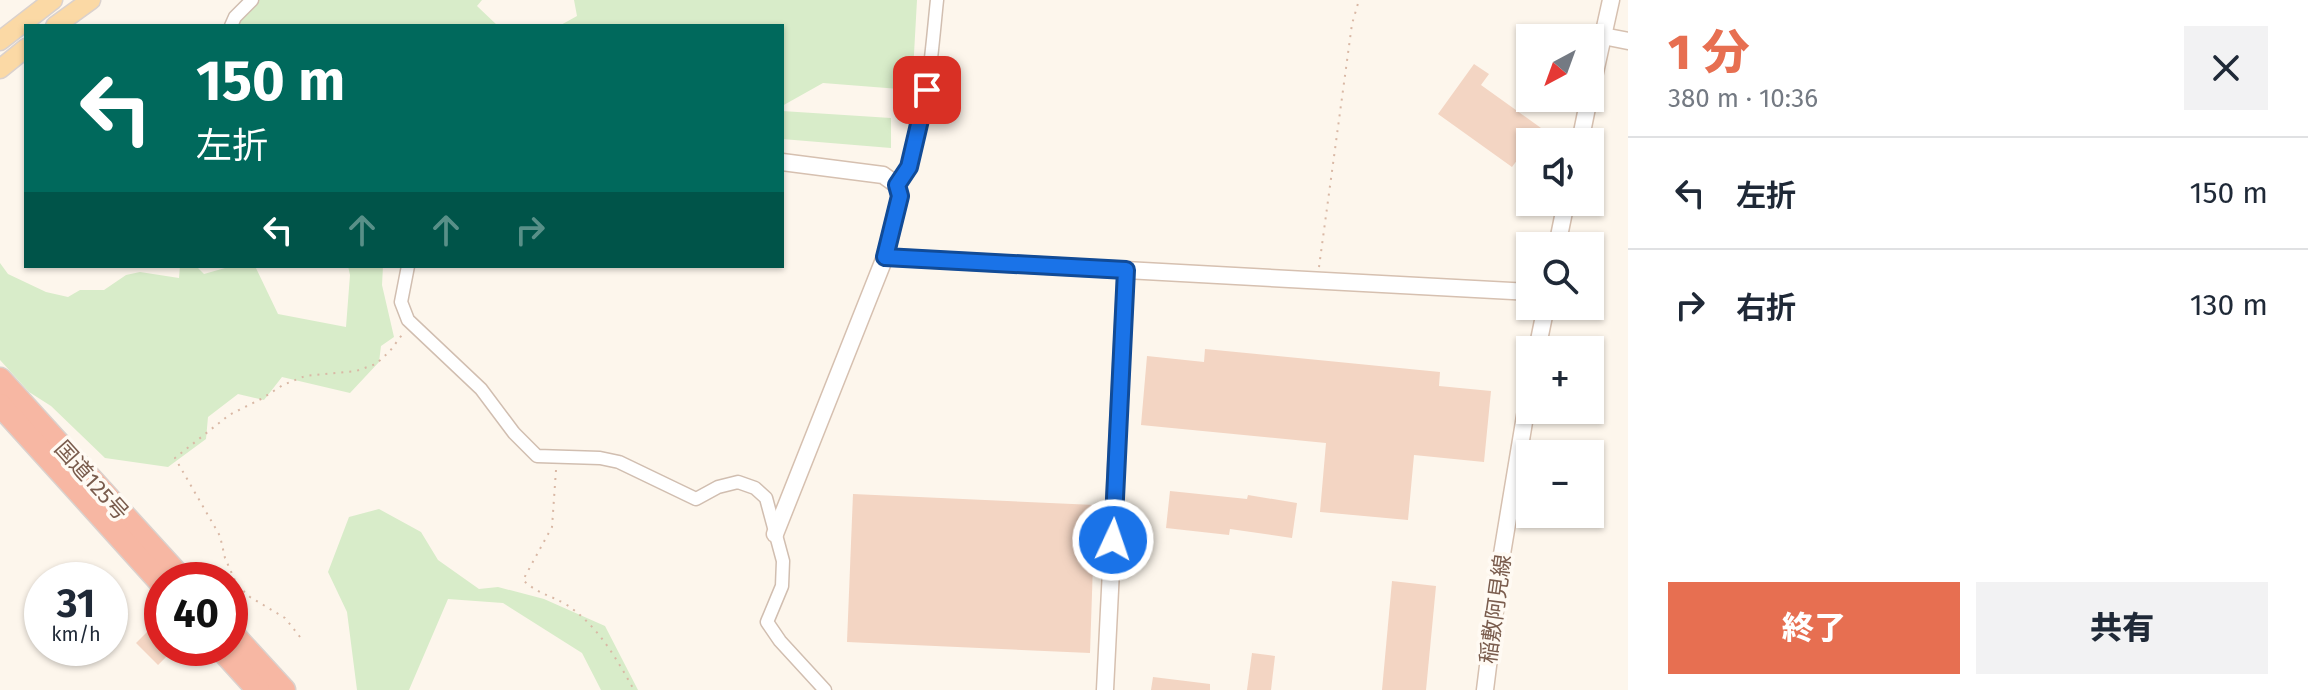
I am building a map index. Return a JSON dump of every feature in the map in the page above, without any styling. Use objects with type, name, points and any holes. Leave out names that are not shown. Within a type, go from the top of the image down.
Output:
[{"type":"highway","name":"国道125号","points":[[0,379],[167,562]]},
{"type":"highway","name":"国道125号","points":[[0,405],[144,564]]},
{"type":"highway","points":[[248,651],[284,690]]},
{"type":"highway","points":[[236,666],[258,690]]},
{"type":"main road","points":[[0,41],[53,0]]},
{"type":"main road","points":[[58,24],[91,0]]},
{"type":"main road","points":[[0,69],[24,50]]},
{"type":"street","points":[[232,24],[252,0]]},
{"type":"street","points":[[897,185],[909,167],[927,90],[937,0]]},
{"type":"street","points":[[1604,32],[1611,0]]},
{"type":"street","points":[[1604,36],[1628,41]]},
{"type":"street","points":[[775,534],[885,257],[900,196],[897,185],[883,175],[784,162]]},
{"type":"street","points":[[885,257],[1516,291]]},
{"type":"street","points":[[408,268],[401,302],[411,324],[481,389],[514,433],[537,456],[600,458],[619,462],[696,499],[718,487],[738,482],[755,488],[766,498],[783,561],[782,586],[767,622],[780,641],[825,690]]},
{"type":"street","points":[[1105,690],[1126,270]]},
{"type":"street","name":"稲敷阿見線","points":[[1485,690],[1502,554],[1524,424]]},
{"type":"path","points":[[1317,280],[1352,24],[1359,0]]},
{"type":"path","points":[[300,637],[285,618],[250,597],[237,585],[225,558],[220,536],[175,458],[229,415],[283,385],[305,376],[356,371],[376,364],[411,324]]},
{"type":"path","points":[[557,455],[552,527],[523,580],[535,592],[565,604],[593,627],[610,647],[634,690]]},
{"type":"green space","points":[[246,0],[482,0],[477,6],[496,24],[230,24]]},
{"type":"green space","points":[[574,0],[917,0],[912,90],[823,83],[784,105],[784,24],[563,24],[577,16]]},
{"type":"green space","points":[[784,111],[891,118],[891,148],[784,139]]},
{"type":"green space","points":[[0,263],[8,274],[46,292],[68,297],[80,290],[104,290],[126,275],[140,272],[179,278],[180,268],[198,268],[204,274],[225,268],[256,268],[278,314],[346,327],[348,268],[383,268],[382,285],[394,337],[381,346],[379,362],[350,393],[282,377],[264,400],[238,394],[208,417],[206,439],[168,467],[105,458],[51,406],[29,392],[0,360]]},
{"type":"green space","points":[[379,509],[421,532],[438,560],[479,589],[498,587],[544,599],[605,626],[638,690],[601,690],[582,653],[503,603],[448,599],[409,690],[357,690],[347,612],[328,572],[349,517]]},
{"type":"building","points":[[1474,64],[1489,74],[1481,85],[1541,128],[1516,128],[1516,162],[1512,167],[1438,114]]},
{"type":"building","points":[[1205,349],[1440,372],[1439,386],[1491,391],[1484,462],[1414,455],[1408,520],[1320,512],[1326,443],[1141,425],[1147,356],[1204,362]]},
{"type":"building","points":[[1170,491],[1247,499],[1248,495],[1297,503],[1292,538],[1230,529],[1229,535],[1166,528]]},
{"type":"building","points":[[853,494],[1095,505],[1090,653],[847,642]]},
{"type":"building","points":[[1392,581],[1436,586],[1426,690],[1382,690]]},
{"type":"building","points":[[144,635],[144,651],[136,643]]},
{"type":"building","points":[[1252,653],[1275,656],[1271,690],[1247,690]]},
{"type":"building","points":[[1153,677],[1210,684],[1210,690],[1151,690]]},
{"type":"route","points":[[927,90],[909,167],[897,185],[900,196],[885,257],[1126,270],[1113,540]]}]
